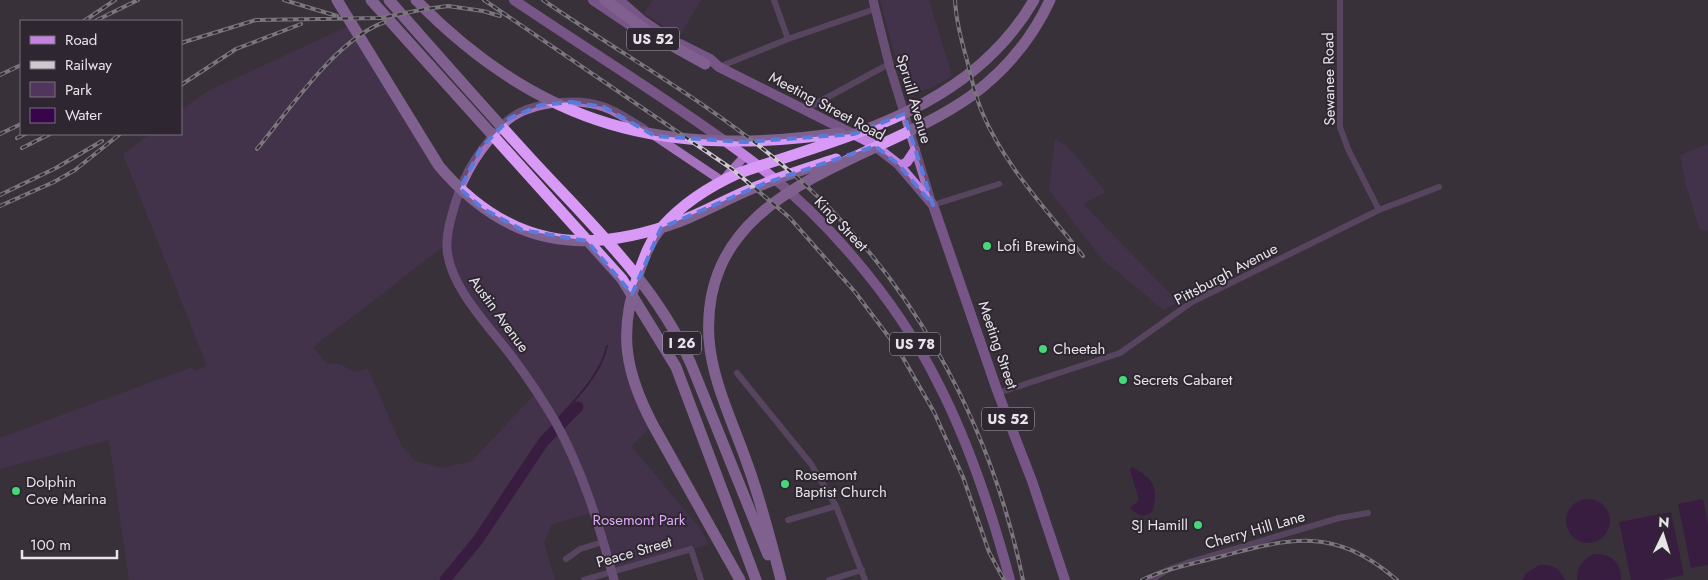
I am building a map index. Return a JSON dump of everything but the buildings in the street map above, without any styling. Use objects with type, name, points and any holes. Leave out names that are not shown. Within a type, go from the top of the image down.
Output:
[{"type":"highway","points":[[337,0],[443,170],[482,208],[509,224],[534,234],[598,242],[639,235],[683,220],[763,184],[870,148]]},
{"type":"highway","name":"I 26","points":[[371,0],[622,279],[676,367],[756,580]]},
{"type":"highway","name":"I 26","points":[[389,0],[520,147],[619,254],[680,337],[780,580]]},
{"type":"highway","points":[[416,0],[465,46],[517,83],[567,109],[622,128],[674,139],[717,142],[788,140],[874,126]]},
{"type":"highway","points":[[605,0],[651,34],[705,64]]},
{"type":"highway","points":[[612,0],[642,23],[676,42]]},
{"type":"highway","points":[[740,580],[640,400],[627,356],[626,321],[632,294],[646,254],[661,228],[693,198],[722,181],[874,126],[926,103],[954,86],[1000,47],[1016,28],[1034,0]]},
{"type":"highway","points":[[780,580],[758,493],[721,392],[714,365],[708,324],[712,292],[732,247],[751,221],[776,199],[870,148],[944,113],[972,95],[1017,54],[1038,23],[1050,0]]},
{"type":"main road","name":"King Street","points":[[514,0],[745,156],[788,192],[828,231],[868,275],[910,334],[938,383],[965,443],[994,523],[1010,580]]},
{"type":"main road","name":"Meeting Street Road","points":[[593,0],[662,44],[705,64],[719,67],[871,143],[900,166],[933,205]]},
{"type":"main road","name":"Meeting Street Road","points":[[619,0],[647,24],[676,42],[710,59],[719,67]]},
{"type":"main road","points":[[900,166],[906,162],[915,150]]},
{"type":"main road","name":"Meeting Street","points":[[933,205],[998,393],[1032,480],[1065,580]]},
{"type":"street","points":[[774,0],[788,39]]},
{"type":"street","name":"Sewanee Road","points":[[1340,0],[1340,127],[1348,149],[1379,210]]},
{"type":"street","points":[[719,67],[874,4]]},
{"type":"street","name":"Spruill Avenue","points":[[874,4],[889,64],[933,205]]},
{"type":"street","points":[[806,110],[889,64]]},
{"type":"street","name":"Austin Avenue","points":[[613,576],[586,482],[557,425],[521,369],[477,313],[458,282],[447,249],[450,222],[459,191],[481,148],[510,118],[541,105],[571,102],[604,107],[649,132],[722,181]]},
{"type":"street","points":[[722,181],[745,156]]},
{"type":"street","points":[[933,205],[999,184]]},
{"type":"street","name":"Pittsburgh Avenue","points":[[998,393],[1120,353],[1192,302],[1379,210],[1438,187]]},
{"type":"street","points":[[737,373],[811,464],[836,506],[865,580]]},
{"type":"street","points":[[788,520],[836,506]]},
{"type":"street","name":"Cherry Hill Lane","points":[[1151,580],[1167,570],[1188,563],[1338,518],[1368,513]]},
{"type":"street","points":[[566,559],[580,549],[603,542]]},
{"type":"street","name":"Peace Street","points":[[584,580],[613,576],[691,549],[701,580]]},
{"type":"street","points":[[829,580],[862,570]]},
{"type":"highlighted area","points":[[571,102],[604,107],[655,136],[744,142],[854,134],[904,114],[933,205],[898,164],[875,146],[763,184],[661,228],[632,294],[587,241],[522,230],[482,208],[460,189],[481,148],[510,118],[541,105]]},
{"type":"green space","points":[[653,0],[701,0],[679,37],[644,13]]},
{"type":"green space","points":[[880,0],[929,0],[952,76],[932,88],[905,94]]},
{"type":"green space","name":"Rosemont Park","points":[[353,24],[439,166],[509,224],[588,242],[632,294],[626,339],[653,425],[631,446],[699,527],[709,544],[612,572],[594,512],[552,524],[544,543],[555,580],[129,580],[109,440],[0,469],[0,438],[192,367],[194,371],[207,366],[123,154],[149,135],[182,135],[182,109],[206,92]],"holes":[[[448,243],[458,283],[537,392],[472,461],[443,468],[415,461],[401,445],[368,369],[354,372],[340,364],[327,364],[313,347]]]},
{"type":"green space","points":[[1055,138],[1068,147],[1106,192],[1083,204],[1178,302],[1164,310],[1103,260],[1049,190]]},
{"type":"green space","points":[[1708,144],[1708,232],[1699,228],[1686,185],[1680,155]]},
{"type":"water","points":[[1132,467],[1150,480],[1155,490],[1152,512],[1143,516],[1130,508],[1139,500],[1130,470]]},
{"type":"water","points":[[1592,499],[1604,505],[1609,512],[1609,530],[1604,537],[1597,542],[1584,543],[1576,540],[1569,533],[1566,517],[1569,509],[1576,502]]},
{"type":"water","points":[[1703,499],[1708,524],[1708,565],[1691,568],[1678,504]]},
{"type":"water","points":[[1671,512],[1684,575],[1661,580],[1631,580],[1619,522]]},
{"type":"water","points":[[1594,554],[1606,555],[1614,560],[1620,569],[1621,580],[1577,580],[1581,564]]},
{"type":"water","points":[[1539,565],[1555,568],[1561,572],[1565,580],[1522,580],[1526,573]]},
{"type":"waterway","points":[[557,420],[580,395],[594,376],[607,346]]},
{"type":"waterway","points":[[445,580],[478,540],[544,441],[578,407]]},
{"type":"waterway","points":[[448,580],[515,476],[554,424]]},
{"type":"railway","points":[[85,20],[115,0]]},
{"type":"railway","points":[[97,20],[138,0]]},
{"type":"railway","points":[[284,0],[337,16]]},
{"type":"railway","points":[[484,0],[732,169],[789,217],[855,292],[898,349],[934,412],[963,477],[989,552],[1004,580]]},
{"type":"railway","points":[[543,0],[693,98],[751,140],[779,162],[825,204],[866,249],[904,298],[937,350],[965,405],[989,462],[1008,520],[1023,580]]},
{"type":"railway","points":[[955,0],[959,30],[973,86],[991,132],[1027,187],[1083,256]]},
{"type":"railway","points":[[182,43],[256,20],[381,18],[448,6],[483,11],[500,16]]},
{"type":"railway","points":[[257,149],[299,96],[332,59],[349,43],[385,22]]},
{"type":"railway","points":[[182,84],[236,49],[301,24]]},
{"type":"railway","points":[[0,75],[20,65]]},
{"type":"railway","points":[[0,134],[20,124]]},
{"type":"railway","points":[[17,138],[23,135]]},
{"type":"railway","points":[[22,148],[48,135]]},
{"type":"railway","points":[[0,206],[54,182],[75,170],[119,135]]},
{"type":"railway","points":[[0,195],[56,168],[102,141]]},
{"type":"railway","points":[[1142,580],[1178,567],[1266,545],[1310,541],[1331,544],[1352,551],[1374,562],[1397,580]]},
{"type":"place","name":"Lofi Brewing","points":[[987,246]]},
{"type":"place","name":"Cheetah","points":[[1043,349]]},
{"type":"place","name":"Secrets Cabaret","points":[[1123,380]]},
{"type":"place","name":"Rosemont Baptist Church","points":[[785,484]]},
{"type":"place","name":"Dolphin Cove Marina","points":[[16,491]]},
{"type":"place","name":"SJ Hamill","points":[[1198,525]]}]
